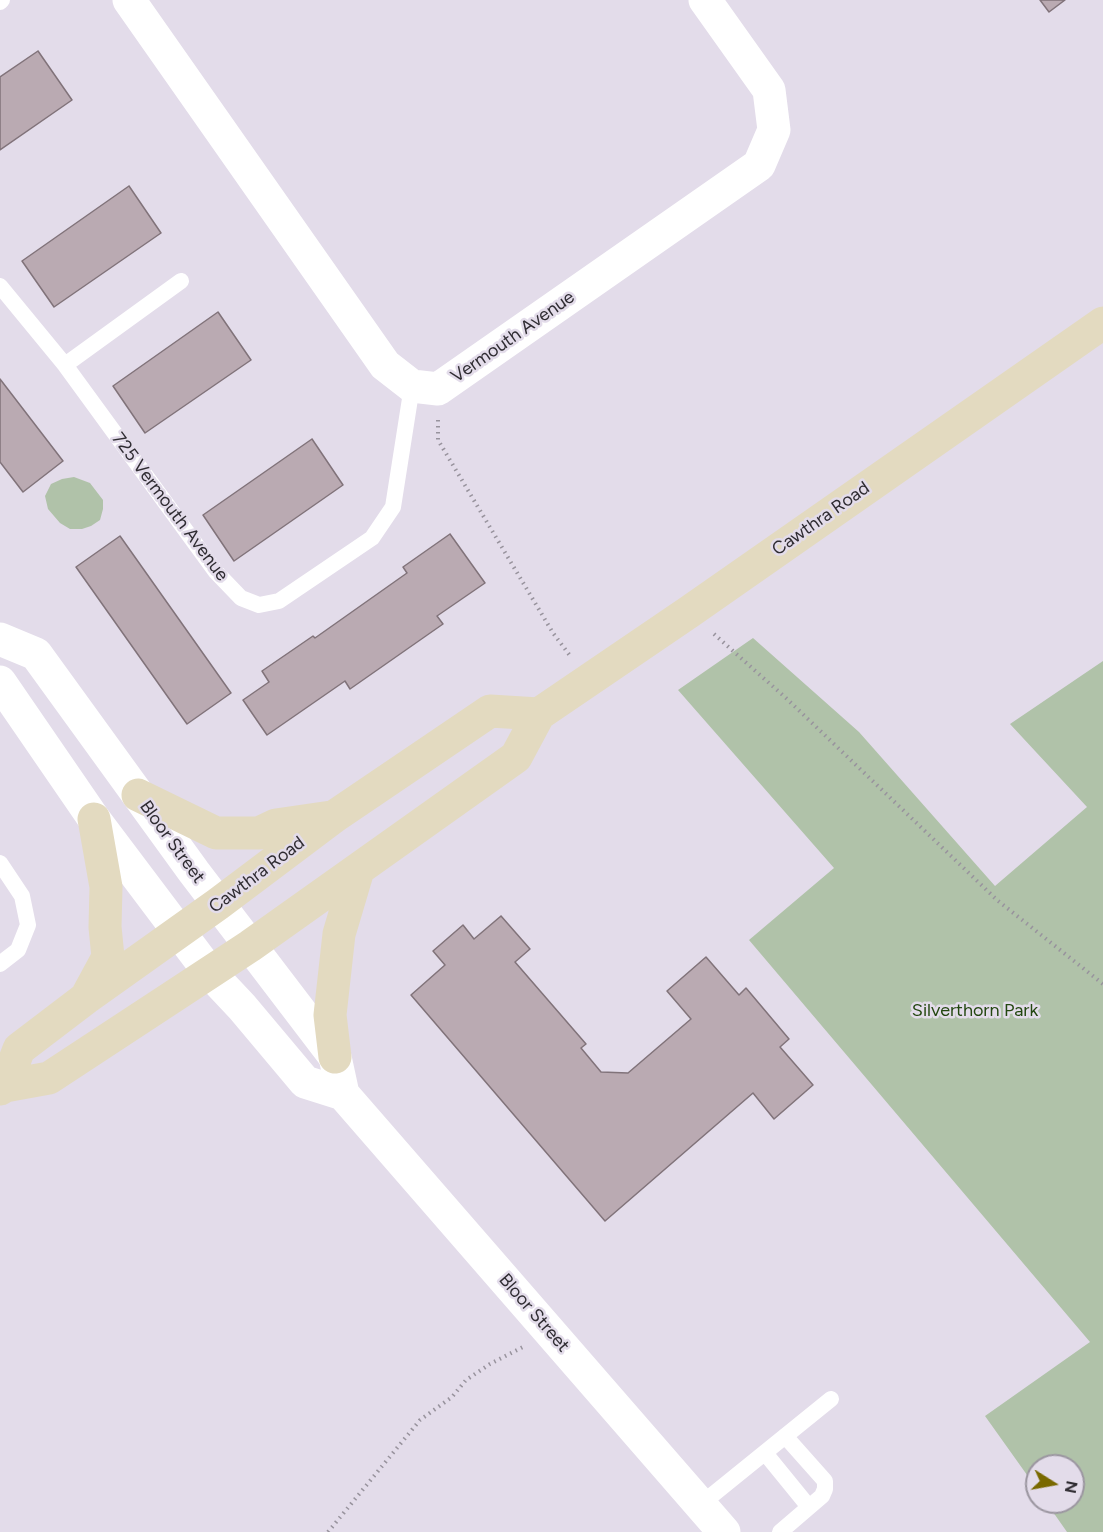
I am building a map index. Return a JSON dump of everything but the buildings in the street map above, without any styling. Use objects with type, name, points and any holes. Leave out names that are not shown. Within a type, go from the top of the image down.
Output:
[{"type":"main road","name":"Cawthra Road","points":[[2,1088],[49,1078],[250,946],[516,757],[539,714],[1103,323]]},
{"type":"main road","name":"Cawthra Road","points":[[2,1088],[19,1049],[335,816],[490,711],[539,714]]},
{"type":"main road","points":[[138,795],[216,833],[259,833],[276,825],[335,816]]},
{"type":"main road","points":[[86,998],[108,957],[105,927],[106,887],[94,819]]},
{"type":"main road","points":[[335,1057],[330,1015],[339,934],[358,870]]},
{"type":"street","points":[[129,0],[385,365],[425,387]]},
{"type":"street","name":"Vermouth Avenue","points":[[425,387],[759,165],[774,130],[769,90],[705,0]]},
{"type":"street","name":"Bloor Street","points":[[0,639],[36,654],[218,904],[335,1057],[343,1094],[724,1532]]},
{"type":"street","points":[[0,682],[94,819],[210,973],[305,1082],[343,1094]]},
{"type":"lane","points":[[65,365],[181,281]]},
{"type":"lane","name":"725 Vermouth Avenue","points":[[0,286],[65,365],[216,572],[241,598],[259,605],[279,601],[372,538],[393,507],[425,387]]},
{"type":"lane","points":[[0,863],[22,896],[28,925],[18,950],[0,964]]},
{"type":"lane","points":[[700,1504],[831,1399]]},
{"type":"lane","points":[[780,1532],[822,1496],[825,1489],[825,1482],[785,1436]]},
{"type":"lane","points":[[765,1453],[809,1507]]},
{"type":"path","points":[[425,387],[438,440],[553,633],[589,681]]},
{"type":"path","points":[[689,612],[787,699],[997,900],[1103,984]]},
{"type":"path","points":[[328,1532],[420,1420],[452,1397],[466,1380],[490,1364],[551,1333]]},
{"type":"green space","points":[[74,477],[90,483],[103,500],[100,520],[82,529],[70,529],[60,523],[48,509],[45,496],[51,484]]},
{"type":"green space","name":"Silverthorn Park","points":[[753,638],[859,732],[995,886],[1087,807],[1010,724],[1103,661],[1103,1532],[1067,1532],[1054,1514],[1085,1514],[1085,1454],[1025,1454],[1025,1472],[985,1416],[1090,1342],[749,940],[834,868],[678,690]]}]
